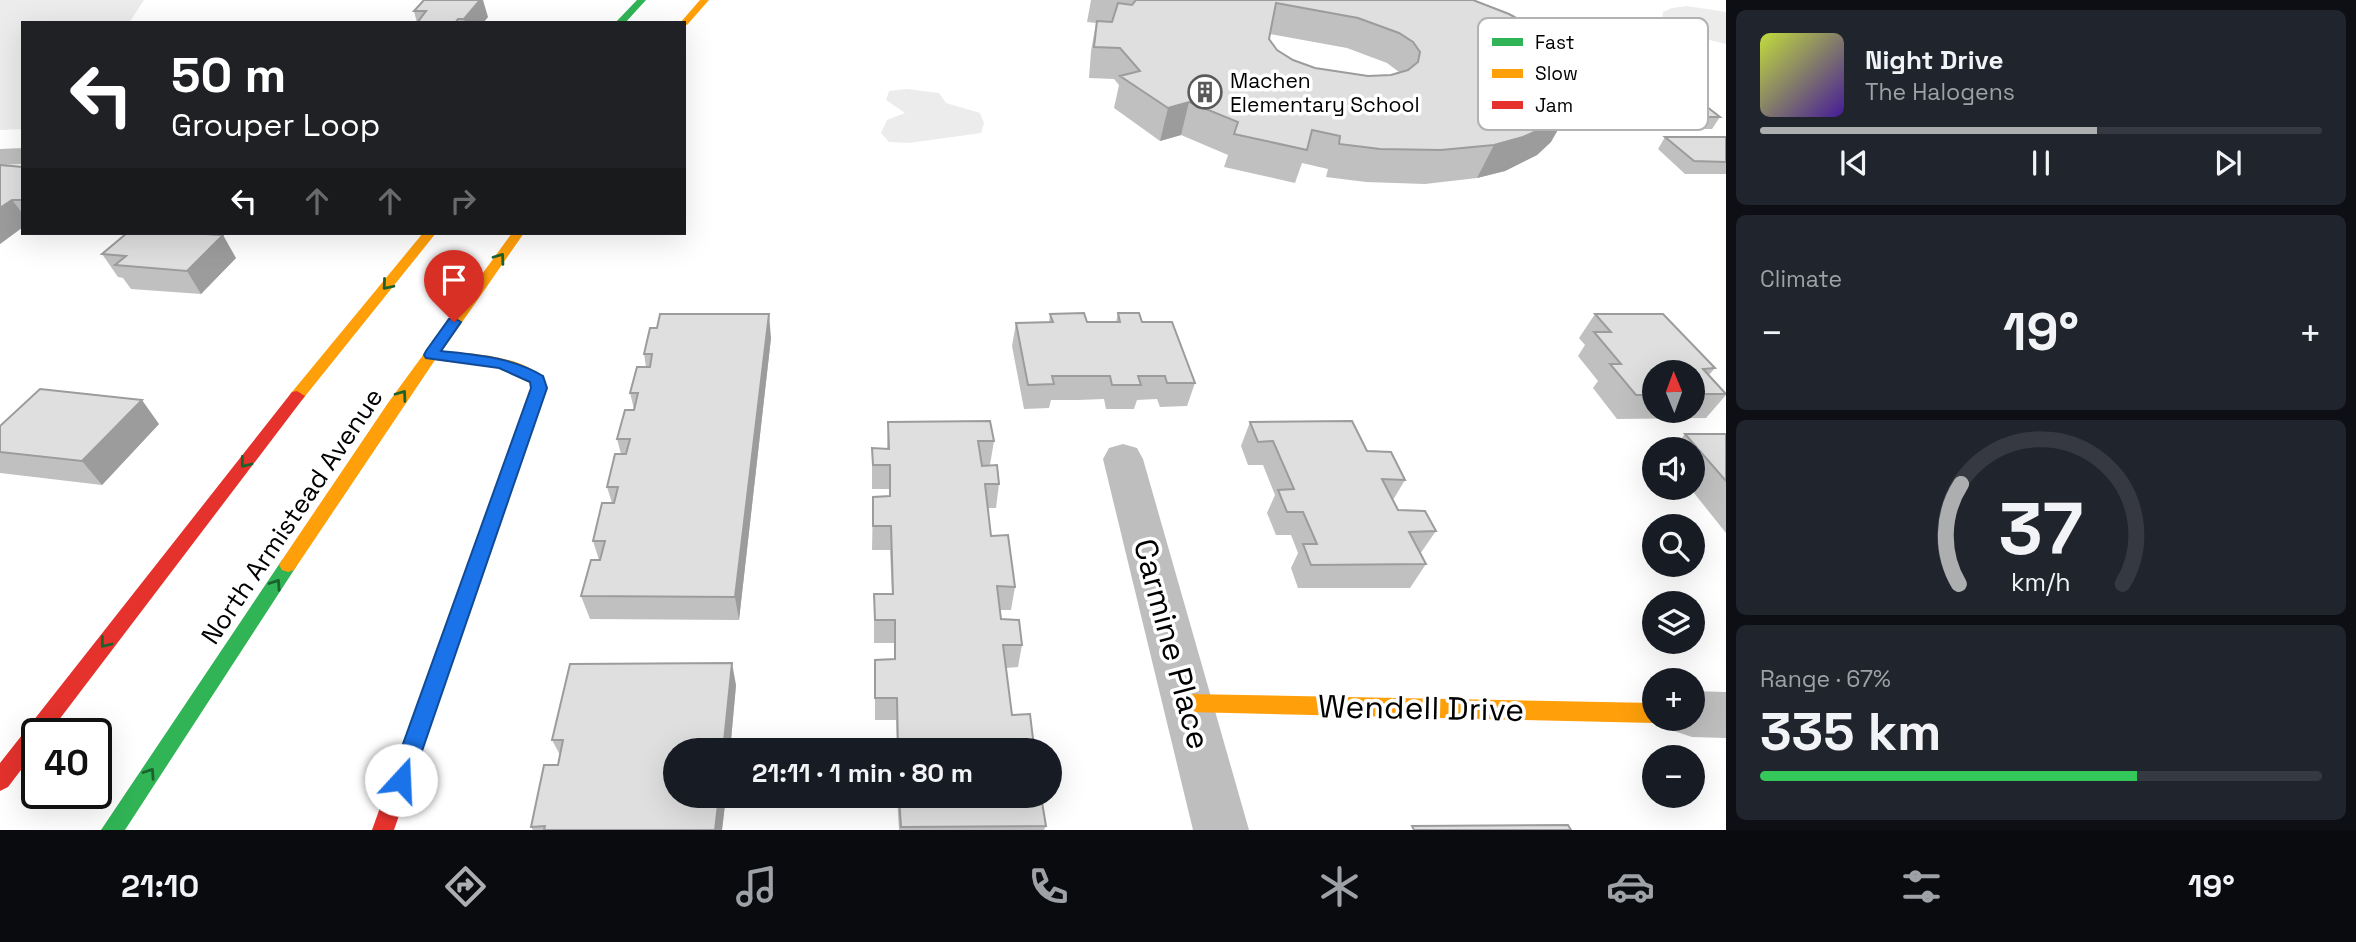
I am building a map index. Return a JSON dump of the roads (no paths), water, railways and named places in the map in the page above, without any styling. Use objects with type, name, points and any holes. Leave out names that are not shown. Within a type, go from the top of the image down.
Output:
[{"type":"main road","points":[[621,21],[642,0]]},
{"type":"main road","points":[[686,21],[705,0]]},
{"type":"main road","points":[[0,780],[309,380],[428,235]]},
{"type":"main road","name":"North Armistead Avenue","points":[[112,830],[394,407],[517,235]]},
{"type":"main road","points":[[383,830],[539,388],[537,380],[519,369],[500,363],[431,355]]},
{"type":"main road","name":"Wendell Drive","points":[[1188,703],[1642,713]]},
{"type":"street","points":[[0,157],[21,156]]},
{"type":"street","name":"Carmine Place","points":[[1123,459],[1221,830]]},
{"type":"street","points":[[1705,714],[1726,715]]},
{"type":"place","name":"Machen Elementary School","points":[[1205,92]]}]
